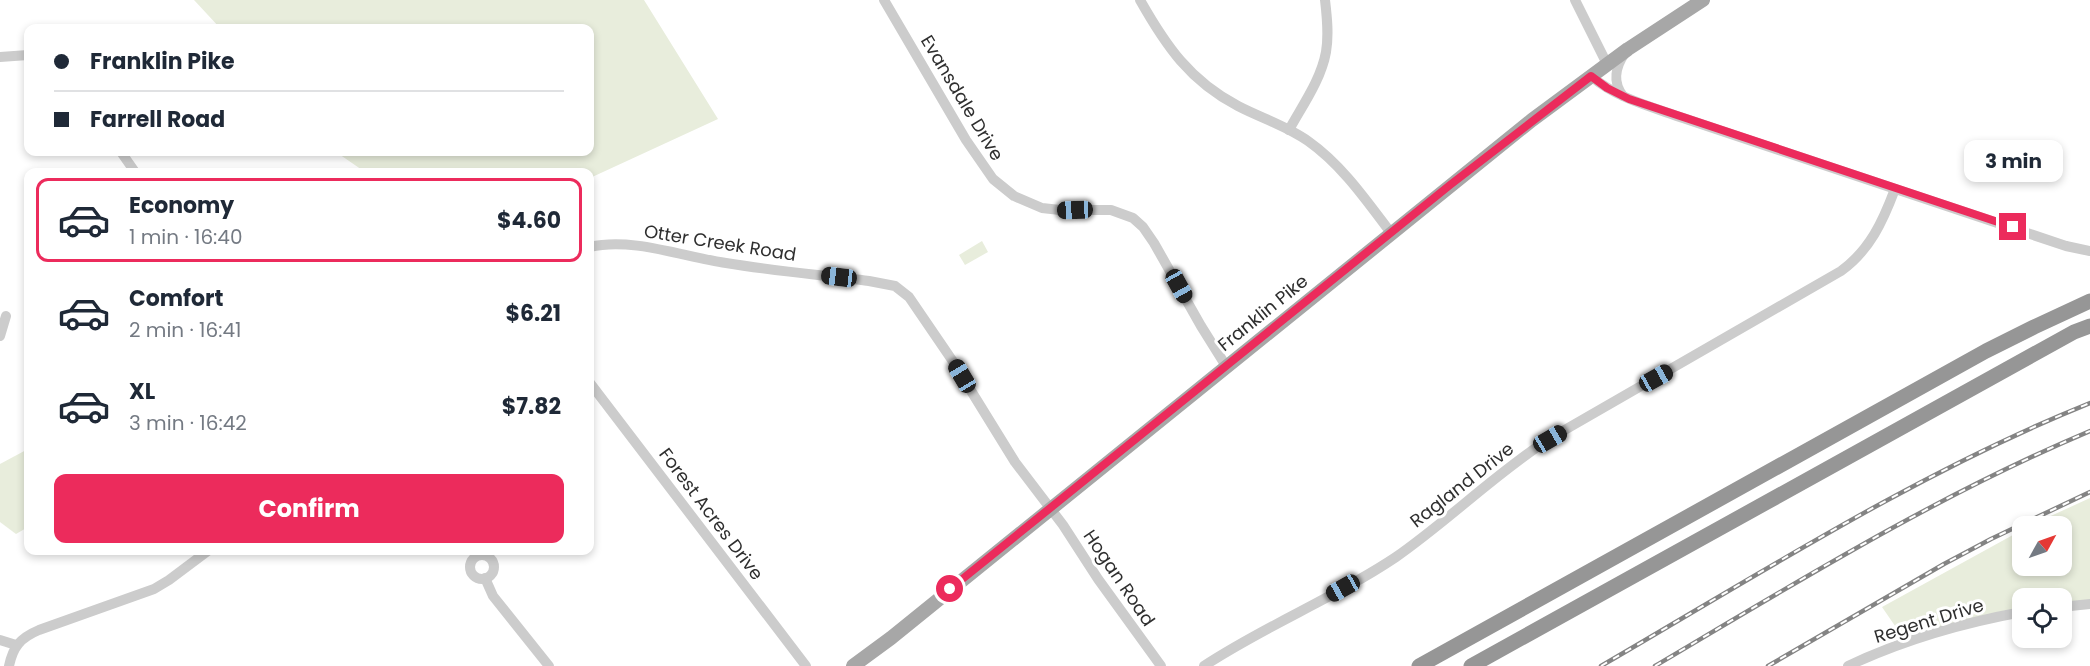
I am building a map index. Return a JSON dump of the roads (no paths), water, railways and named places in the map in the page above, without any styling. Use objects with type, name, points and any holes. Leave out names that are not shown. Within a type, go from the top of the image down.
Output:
[{"type":"highway","points":[[1419,666],[1986,351],[2090,301]]},
{"type":"highway","points":[[1471,666],[2074,332],[2090,326]]},
{"type":"main road","name":"Franklin Pike","points":[[853,666],[1532,120],[1628,49],[1703,0]]},
{"type":"street","name":"Evansdale Drive","points":[[885,0],[966,140],[993,179],[1024,202],[1042,208],[1111,210],[1132,218],[1143,227],[1154,243],[1226,366]]},
{"type":"street","points":[[1140,0],[1169,48],[1201,81],[1228,101],[1311,143],[1341,170],[1391,233]]},
{"type":"street","points":[[1289,130],[1316,81],[1325,58],[1328,29],[1325,0]]},
{"type":"street","points":[[1575,0],[1607,64]]},
{"type":"street","points":[[1623,96],[1617,87],[1617,69],[1619,61],[1628,49]]},
{"type":"street","points":[[0,57],[24,56]]},
{"type":"street","points":[[1591,76],[1623,96],[2056,243],[2090,250]]},
{"type":"street","name":"Ragland Drive","points":[[1204,666],[1395,558],[1550,439],[1841,271],[1858,257],[1872,240],[1885,216],[1894,189]]},
{"type":"street","name":"Otter Creek Road","points":[[594,246],[626,244],[727,263],[869,281],[900,288],[918,307],[1016,462],[1051,508]]},
{"type":"street","points":[[0,336],[6,316]]},
{"type":"street","name":"Forest Acres Drive","points":[[594,388],[806,666]]},
{"type":"street","name":"Hogan Road","points":[[1051,508],[1098,579],[1161,666]]},
{"type":"street","points":[[9,666],[16,645],[22,639],[39,630],[154,589],[202,555]]},
{"type":"street","points":[[485,578],[493,596],[549,666]]},
{"type":"street","points":[[2072,606],[2090,604]]},
{"type":"street","name":"Regent Drive","points":[[1848,666],[1913,640],[2012,614]]},
{"type":"street","points":[[0,640],[16,645]]},
{"type":"railway","points":[[1601,666],[1902,492],[2026,430],[2090,403]]},
{"type":"railway","points":[[1655,666],[1923,511],[2033,456],[2090,431]]},
{"type":"railway","points":[[1768,666],[1944,564],[2090,492]]}]
